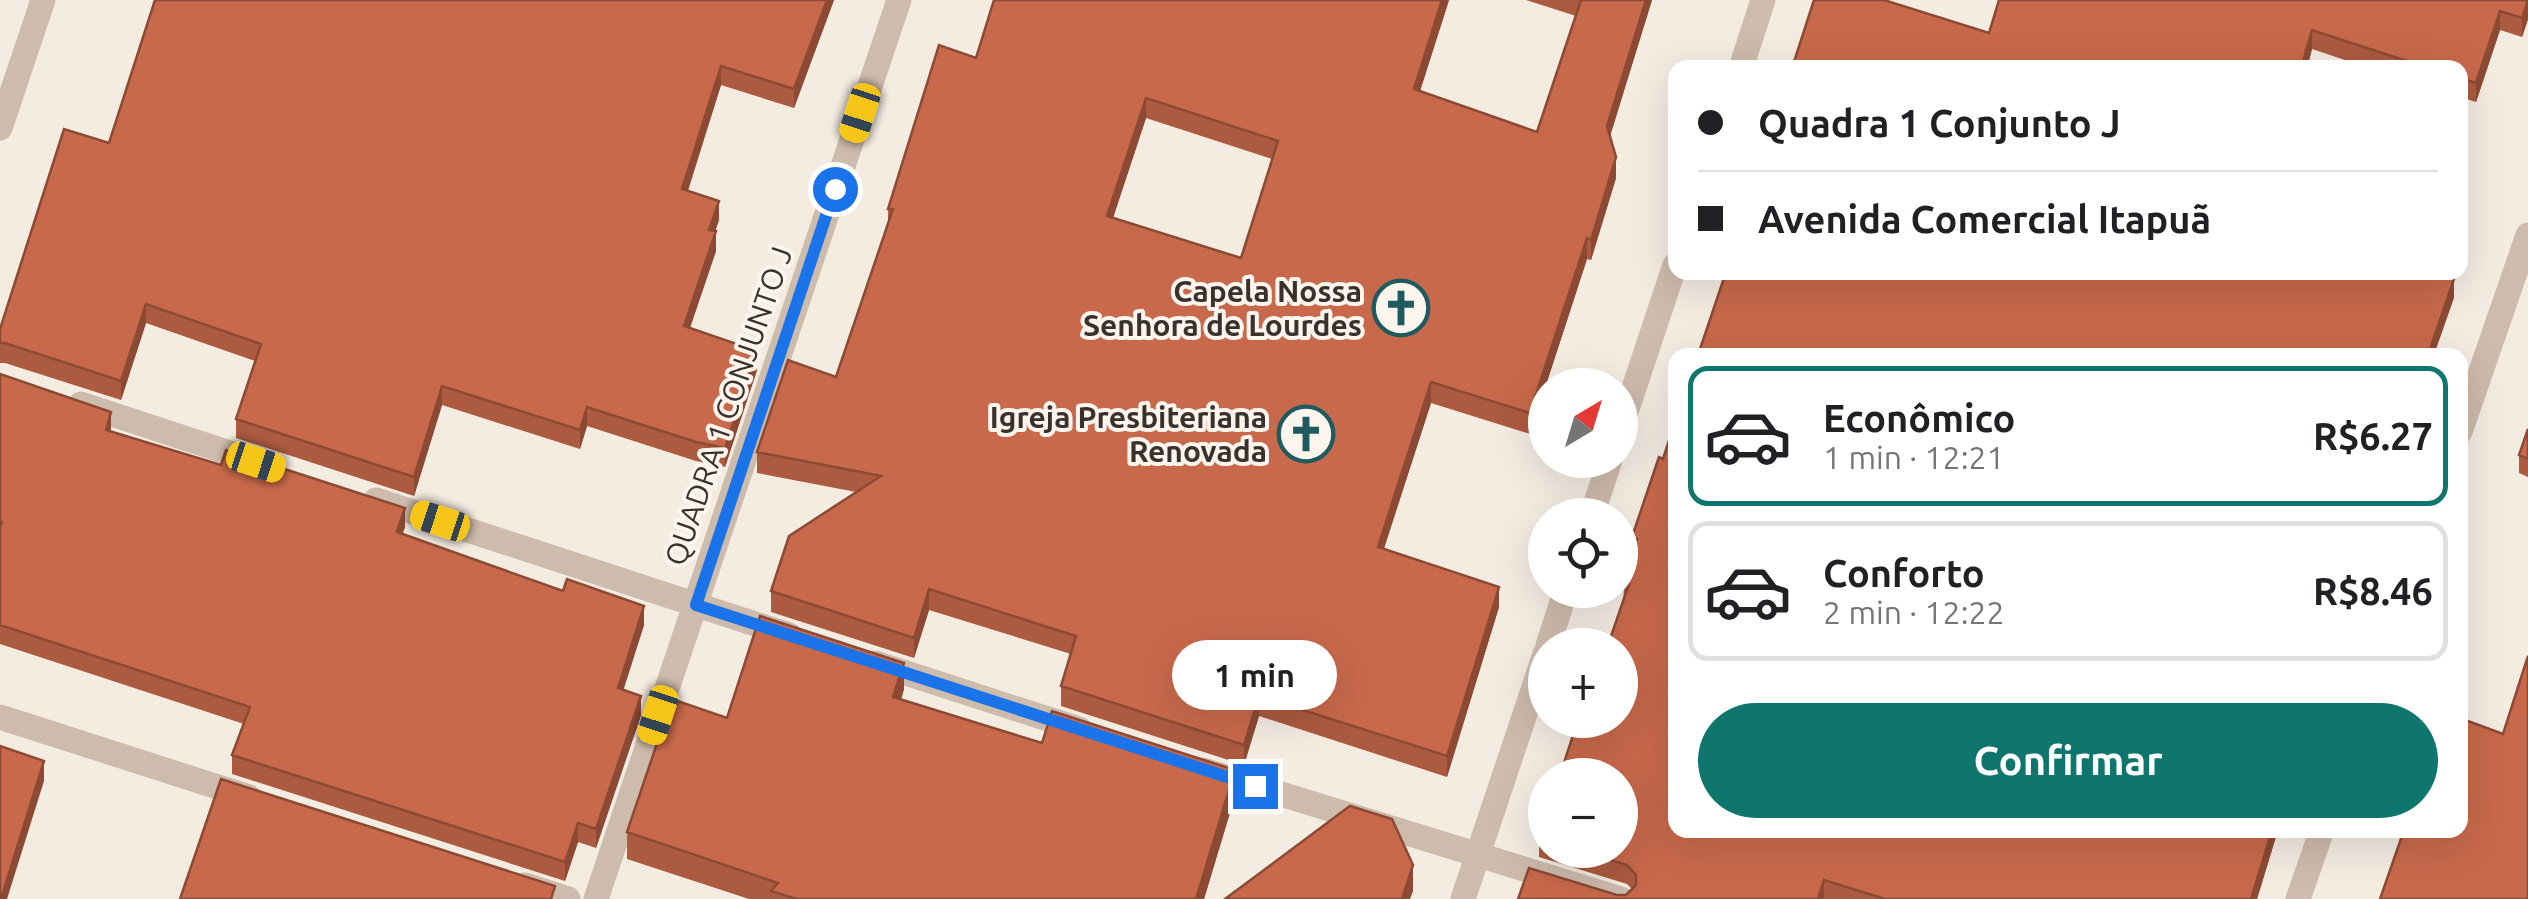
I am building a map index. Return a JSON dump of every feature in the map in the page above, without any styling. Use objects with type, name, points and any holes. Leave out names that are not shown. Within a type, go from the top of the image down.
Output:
[{"type":"street","points":[[0,128],[43,0]]},
{"type":"street","name":"QUADRA 1 CONJUNTO J","points":[[596,899],[898,0]]},
{"type":"street","points":[[1744,60],[1763,0]]},
{"type":"street","points":[[2468,409],[2528,235]]},
{"type":"street","points":[[1638,376],[1670,280]]},
{"type":"street","points":[[56,396],[282,470]]},
{"type":"street","points":[[358,494],[808,641]]},
{"type":"street","points":[[845,653],[1106,738]]},
{"type":"street","points":[[1463,899],[1528,705]]},
{"type":"street","points":[[0,717],[265,802]]},
{"type":"street","points":[[1180,762],[1622,899]]},
{"type":"street","points":[[2298,899],[2319,838]]},
{"type":"street","points":[[492,875],[568,899]]},
{"type":"building","points":[[155,0],[827,0],[794,89],[721,66],[682,189],[719,201],[709,230],[716,231],[684,326],[757,351],[725,448],[587,407],[580,430],[442,386],[414,477],[236,419],[261,344],[146,304],[121,381],[0,343],[0,329],[64,129],[109,143]]},
{"type":"building","points":[[994,0],[1442,0],[1414,89],[1537,132],[1581,0],[1646,0],[1607,126],[1616,157],[1545,368],[1528,368],[1528,412],[1431,382],[1378,547],[1499,587],[1447,756],[1259,696],[1244,745],[1061,686],[1076,636],[929,589],[914,638],[771,591],[789,536],[881,476],[757,452],[788,360],[836,377],[893,209],[888,209],[939,45],[976,58]],"holes":[[[1146,98],[1278,141],[1241,258],[1107,216]]]},
{"type":"building","points":[[1814,0],[1884,0],[1989,33],[1999,0],[2528,0],[2522,18],[2500,11],[2476,83],[2468,80],[2468,60],[2404,60],[2312,30],[2303,60],[1795,60]]},
{"type":"building","points":[[1723,280],[2454,280],[2430,348],[1700,348]]},
{"type":"building","points":[[0,374],[111,412],[106,430],[221,465],[226,450],[405,508],[397,532],[563,591],[567,579],[644,606],[618,688],[641,696],[596,829],[578,823],[565,862],[232,755],[250,707],[0,625]]},
{"type":"building","points":[[2528,429],[2528,459],[2519,455]]},
{"type":"building","points":[[1668,444],[1668,838],[2270,838],[2251,899],[1885,899],[1824,880],[1818,899],[1518,899],[1529,868],[1617,895],[1626,895],[1636,885],[1636,875],[1630,868],[1638,868],[1638,758],[1566,758],[1572,738],[1638,738],[1638,628],[1614,628],[1621,608],[1638,608],[1638,519],[1659,457],[1663,459]]},
{"type":"building","points":[[760,616],[904,663],[893,697],[1042,743],[1052,711],[1235,770],[1196,899],[796,899],[771,891],[778,883],[627,832],[672,699],[727,718]]},
{"type":"building","points":[[2528,656],[2528,899],[2380,899],[2401,838],[2468,838],[2468,721],[2503,734]]},
{"type":"building","points":[[0,746],[44,761],[1,899],[0,899]]},
{"type":"building","points":[[221,779],[555,886],[551,899],[180,899]]},
{"type":"building","points":[[1350,806],[1392,819],[1413,865],[1402,899],[1225,899]]},
{"type":"place","name":"Capela Nossa Senhora de Lourdes","points":[[1401,308]]},
{"type":"place","name":"Igreja Presbiteriana Renovada","points":[[1306,434]]},
{"type":"route","points":[[835,189],[696,605],[1255,786]]}]
